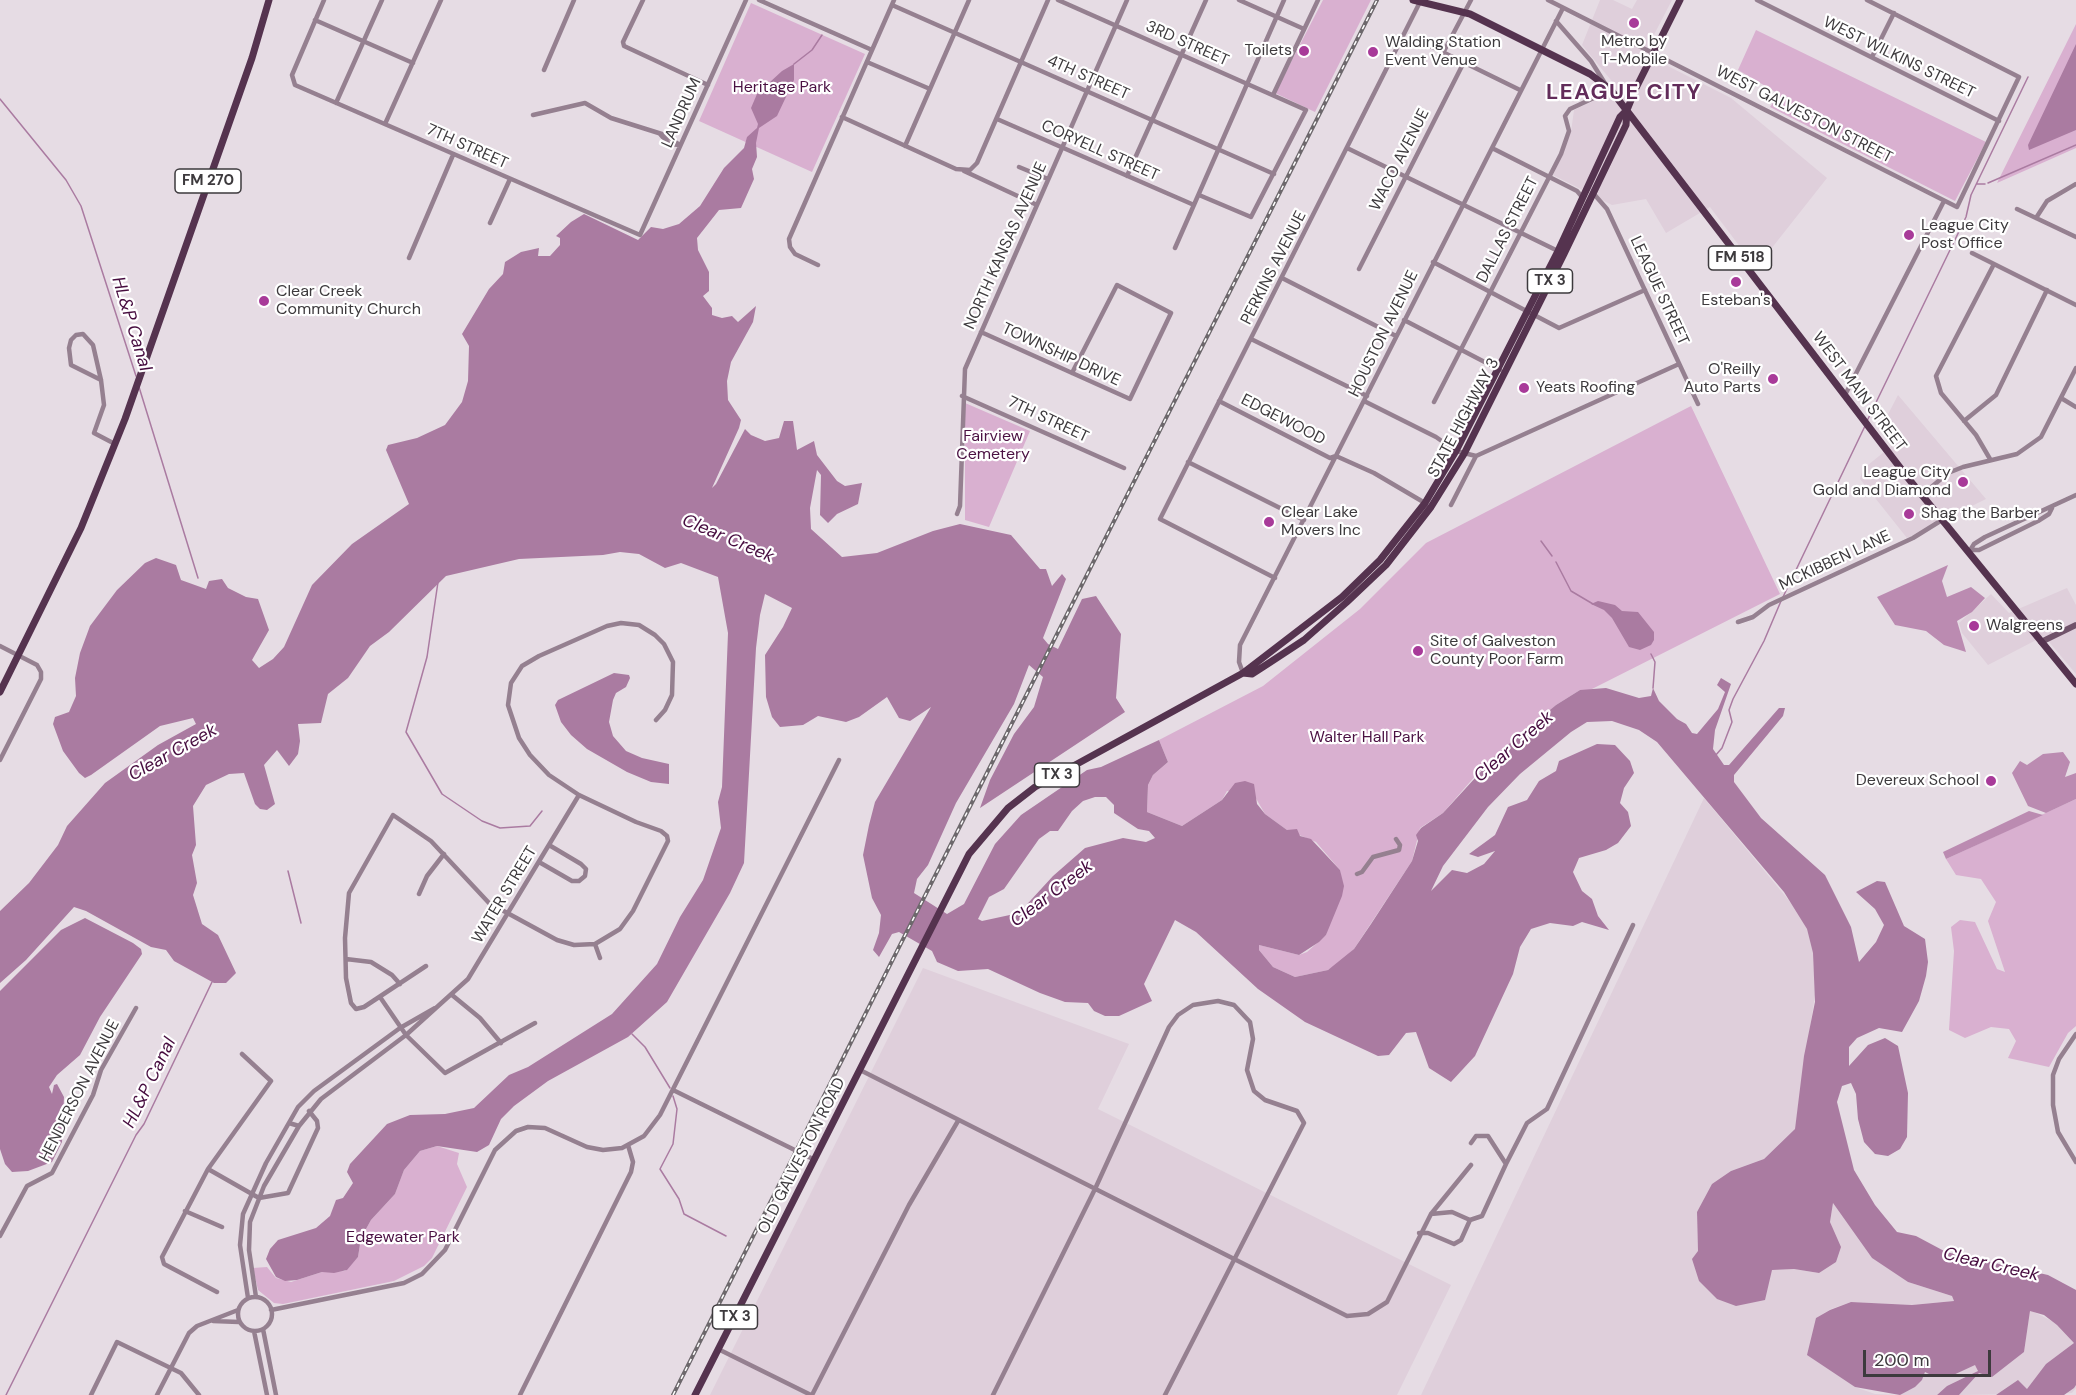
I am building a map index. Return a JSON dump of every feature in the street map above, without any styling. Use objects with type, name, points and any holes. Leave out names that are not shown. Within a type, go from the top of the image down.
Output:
[{"type":"main road","name":"FM 270","points":[[0,692],[81,528],[115,444],[254,52],[269,0]]},
{"type":"main road","name":"STATE HIGHWAY 3","points":[[932,928],[969,854],[1008,808],[1035,787],[1243,673],[1342,597],[1380,560],[1428,505],[1460,453],[1561,253],[1588,196],[1620,117],[1628,110],[1653,52],[1680,0]]},
{"type":"main road","name":"FM 518","points":[[1417,1],[1464,12],[1590,74],[1609,88],[1628,110]]},
{"type":"main road","name":"WEST MAIN STREET","points":[[1628,110],[1922,495],[1971,551],[2076,684]]},
{"type":"main road","name":"OLD GALVESTON ROAD","points":[[695,1395],[932,928]]},
{"type":"street","points":[[324,0],[315,20],[413,63]]},
{"type":"street","points":[[336,103],[382,0]]},
{"type":"street","points":[[385,124],[441,0]]},
{"type":"street","points":[[543,70],[574,0]]},
{"type":"street","points":[[643,0],[623,42],[624,46],[708,85]]},
{"type":"street","name":"LANDRUM","points":[[640,236],[746,0]]},
{"type":"street","points":[[759,0],[872,50]]},
{"type":"street","points":[[905,146],[969,0]]},
{"type":"street","points":[[967,171],[977,163],[1048,0]]},
{"type":"street","name":"3RD STREET","points":[[1058,0],[1306,110],[1274,174]]},
{"type":"street","name":"NORTH KANSAS AVENUE","points":[[957,514],[960,506],[962,396],[965,369],[1127,0]]},
{"type":"street","points":[[1128,176],[1206,0]]},
{"type":"street","points":[[1239,0],[1304,29]]},
{"type":"street","points":[[1175,248],[1284,0]]},
{"type":"street","points":[[1273,95],[1318,0]]},
{"type":"street","points":[[1443,53],[1471,0]]},
{"type":"street","name":"WEST GALVESTON STREET","points":[[1548,0],[1944,201]]},
{"type":"street","points":[[1845,395],[1944,201],[1957,207],[2019,77],[1867,0]]},
{"type":"street","name":"PERKINS AVENUE","points":[[1275,578],[1160,519],[1405,35],[1417,1]]},
{"type":"street","name":"WEST WILKINS STREET","points":[[1760,1],[1999,121]]},
{"type":"street","points":[[818,265],[795,254],[790,247],[789,239],[893,3]]},
{"type":"street","name":"4TH STREET","points":[[893,3],[954,33],[1274,174]]},
{"type":"street","name":"HOUSTON AVENUE","points":[[1243,673],[1239,662],[1240,645],[1563,8]]},
{"type":"street","points":[[1872,57],[1894,13]]},
{"type":"street","name":"7TH STREET","points":[[315,20],[292,75],[295,85],[640,236]]},
{"type":"street","points":[[1556,21],[1591,61],[1609,88]]},
{"type":"street","points":[[1418,40],[1520,90]]},
{"type":"street","points":[[867,62],[930,89]]},
{"type":"street","name":"WACO AVENUE","points":[[1359,269],[1463,63]]},
{"type":"street","name":"DALLAS STREET","points":[[1434,402],[1567,139],[1569,131],[1565,116],[1570,109],[1609,88]]},
{"type":"street","points":[[533,116],[585,104],[611,118],[660,134],[669,144],[680,145]]},
{"type":"street","points":[[842,117],[967,171],[1037,205]]},
{"type":"street","name":"CORYELL STREET","points":[[996,119],[1194,205]]},
{"type":"street","points":[[1347,148],[1561,253]]},
{"type":"street","points":[[1492,148],[1602,204]]},
{"type":"street","points":[[409,258],[453,155]]},
{"type":"street","points":[[1019,167],[1048,179]]},
{"type":"street","points":[[1199,195],[1251,217],[1274,174]]},
{"type":"street","points":[[490,224],[510,179]]},
{"type":"street","points":[[2036,218],[2047,201],[2076,184]]},
{"type":"street","name":"LEAGUE STREET","points":[[1588,196],[1607,209],[1698,404]]},
{"type":"street","points":[[2018,209],[2076,237]]},
{"type":"street","points":[[1972,253],[2076,305]]},
{"type":"street","points":[[1433,262],[1531,312],[1555,327],[1563,328],[1645,290]]},
{"type":"street","points":[[1990,459],[1941,393],[1936,376],[1994,264]]},
{"type":"street","points":[[1282,278],[1396,336]]},
{"type":"street","name":"TOWNSHIP DRIVE","points":[[981,332],[1072,373],[1130,399],[1171,313],[1117,285],[1072,373]]},
{"type":"street","points":[[1964,421],[1996,395],[2047,290]]},
{"type":"street","points":[[1404,320],[1502,370]]},
{"type":"street","points":[[101,380],[71,365],[69,348],[76,336],[83,334],[93,345],[101,380],[104,405],[94,433],[115,444]]},
{"type":"street","points":[[1251,339],[1436,436],[1460,453],[1476,456],[1679,364]]},
{"type":"street","points":[[1922,495],[1948,473],[1990,459],[2017,454],[2041,437],[2076,368]]},
{"type":"street","name":"7TH STREET","points":[[962,396],[1124,468]]},
{"type":"street","points":[[2061,398],[2076,407]]},
{"type":"street","name":"EDGEWOOD","points":[[1219,401],[1330,458],[1336,456],[1374,473],[1428,505]]},
{"type":"street","points":[[1451,505],[1476,456]]},
{"type":"street","points":[[1188,462],[1304,520]]},
{"type":"street","points":[[1971,551],[1974,544],[1985,537],[2076,495]]},
{"type":"street","name":"MCKIBBEN LANE","points":[[1738,622],[1753,617],[1788,596],[1913,538],[1942,520]]},
{"type":"street","points":[[426,966],[364,1007],[356,1009],[349,998],[345,914],[349,893],[393,815],[420,832],[444,854],[476,891],[508,915],[557,940],[574,945],[595,944],[620,929],[633,911],[666,844],[667,836],[661,831],[636,822],[579,795],[549,775],[530,755],[511,719],[508,697],[511,683],[522,666],[538,656],[607,626],[621,623],[639,625],[664,644],[673,662],[672,695],[665,710],[656,720]]},
{"type":"street","points":[[2041,642],[2076,625]]},
{"type":"street","points":[[0,646],[37,665],[41,672],[41,679],[0,760]]},
{"type":"street","points":[[272,1310],[404,1283],[422,1274],[445,1250],[495,1150],[516,1131],[528,1127],[545,1128],[596,1149],[610,1150],[628,1145],[644,1136],[653,1126],[673,1090],[839,760]]},
{"type":"street","name":"WATER STREET","points":[[256,1297],[248,1236],[259,1198],[299,1126],[309,1111],[331,1091],[406,1035],[444,1003],[478,965],[579,795]]},
{"type":"street","points":[[1360,873],[1374,857],[1398,850],[1400,845],[1396,840]]},
{"type":"street","points":[[539,862],[572,881],[579,881],[585,876],[584,867],[549,845]]},
{"type":"street","points":[[419,894],[427,876],[444,854]]},
{"type":"street","points":[[1431,1214],[1452,1212],[1470,1220],[1482,1216],[1527,1123],[1546,1109],[1633,925]]},
{"type":"street","points":[[595,944],[600,958]]},
{"type":"street","points":[[346,959],[371,962],[392,975],[399,984]]},
{"type":"street","points":[[452,995],[488,1026],[501,1043]]},
{"type":"street","points":[[380,997],[400,1028],[445,1073],[535,1023]]},
{"type":"street","points":[[993,1395],[1095,1189],[1173,1022],[1185,1010],[1201,1003],[1218,1001],[1234,1005],[1246,1015],[1252,1028],[1247,1070],[1252,1087],[1265,1100],[1297,1111],[1304,1124],[1165,1395]]},
{"type":"street","name":"WATER STREET","points":[[248,1298],[240,1245],[243,1214],[250,1195],[298,1107],[314,1091],[400,1028],[444,1003]]},
{"type":"street","name":"HENDERSON AVENUE","points":[[0,1236],[27,1186],[52,1173],[93,1095],[106,1060],[136,1008]]},
{"type":"street","points":[[2076,1034],[2053,1075],[2053,1105],[2058,1132],[2076,1162]]},
{"type":"street","points":[[217,1292],[162,1262],[184,1211],[208,1169],[271,1081],[242,1054]]},
{"type":"street","points":[[860,1070],[1347,1316],[1368,1314],[1387,1302],[1419,1233],[1431,1214],[1471,1165]]},
{"type":"street","points":[[673,1090],[814,1160]]},
{"type":"street","points":[[208,1169],[250,1195],[259,1198],[280,1196],[291,1190],[318,1128],[317,1121],[309,1111]]},
{"type":"street","points":[[718,1349],[811,1395],[909,1204],[958,1121]]},
{"type":"street","points":[[289,1124],[299,1126]]},
{"type":"street","points":[[1471,1143],[1476,1136],[1488,1136],[1506,1164]]},
{"type":"street","points":[[520,1395],[631,1172],[633,1162],[628,1145]]},
{"type":"street","points":[[184,1211],[222,1227]]},
{"type":"street","points":[[1419,1233],[1428,1233],[1454,1244],[1461,1240],[1470,1220]]},
{"type":"street","points":[[157,1395],[189,1334],[197,1326],[238,1310],[248,1298],[256,1297],[266,1301],[272,1310],[269,1323],[263,1329],[254,1331],[245,1329],[239,1322],[238,1310]]},
{"type":"street","points":[[213,1321],[239,1322]]},
{"type":"street","points":[[263,1329],[276,1395]]},
{"type":"street","points":[[254,1331],[267,1395]]},
{"type":"street","points":[[91,1395],[117,1342],[171,1368],[191,1383],[200,1395]]},
{"type":"street","points":[[263,1375],[271,1373]]},
{"type":"shaded area","points":[[1600,0],[1613,0],[1632,9],[1637,0],[1672,0],[1644,54],[1731,98],[1827,178],[1756,268],[1710,207],[1666,233],[1646,199],[1612,205],[1553,175],[1571,132],[1574,110],[1606,95],[1615,85],[1582,45]]},
{"type":"shaded area","points":[[1898,395],[1986,499],[1907,538],[1860,479],[1863,469],[1894,444],[1881,428]]},
{"type":"shaded area","points":[[1948,565],[1942,581],[1947,597],[1971,587],[1985,598],[1972,612],[1957,621],[1966,652],[1944,645],[1926,631],[1895,625],[1877,597]]},
{"type":"shaded area","points":[[2067,588],[2076,605],[2076,674],[2044,636],[1988,665],[1962,633],[1959,623],[1991,594],[2009,613]]},
{"type":"shaded area","points":[[2063,752],[2070,762],[2065,777],[2076,773],[2076,799],[2046,813],[2028,806],[2012,773],[2020,761],[2027,765],[2043,754]]},
{"type":"shaded area","points":[[1704,798],[1796,909],[1807,929],[1813,953],[1815,995],[1795,1129],[1764,1159],[1731,1171],[1697,1212],[1699,1281],[1717,1299],[1772,1270],[1794,1269],[1819,1273],[1840,1249],[1830,1222],[1833,1203],[1872,1258],[1908,1282],[1952,1296],[1954,1301],[1912,1305],[1851,1302],[1831,1309],[1816,1318],[1855,1387],[1875,1394],[1900,1395],[1421,1395]]},
{"type":"shaded area","points":[[2029,811],[2043,815],[1946,859],[1943,852]]},
{"type":"shaded area","points":[[923,968],[1129,1044],[1098,1109],[1451,1285],[1397,1395],[710,1395]]},
{"type":"shaded area","points":[[2030,1310],[2054,1322],[2072,1337],[2076,1345],[2076,1388],[2072,1393],[1959,1395],[1979,1373],[1992,1377],[2024,1352]]},
{"type":"shaded area","points":[[1975,1364],[1978,1371],[1947,1386],[1937,1395],[1900,1395],[1915,1387],[1922,1380],[1925,1372],[1949,1377]]},
{"type":"green space","points":[[1323,0],[1371,0],[1315,112],[1275,93]]},
{"type":"green space","name":"Heritage Park","points":[[751,3],[865,54],[812,172],[699,121]]},
{"type":"green space","points":[[2076,24],[2076,148],[1997,183]]},
{"type":"green space","points":[[1756,30],[1986,142],[1955,201],[1770,107],[1779,94],[1738,70]]},
{"type":"green space","name":"Fairview Cemetery","points":[[965,403],[1030,431],[989,527],[965,520]]},
{"type":"green space","name":"Walter Hall Park","points":[[1691,406],[1780,594],[1590,690],[1580,690],[1556,705],[1476,775],[1443,813],[1420,828],[1412,861],[1354,949],[1341,962],[1328,970],[1295,977],[1273,967],[1259,950],[1259,945],[1299,955],[1307,952],[1326,935],[1341,879],[1340,870],[1316,842],[1287,830],[1265,814],[1254,795],[1227,791],[1222,800],[1182,826],[1147,812],[1148,785],[1153,775],[1168,762],[1159,740],[1263,686],[1360,609],[1426,543]]},
{"type":"green space","points":[[2076,799],[2076,1026],[2068,1033],[2049,1067],[2008,1058],[2016,1041],[2009,1029],[1991,1027],[1965,1038],[1949,1030],[1954,951],[1951,927],[1960,920],[1975,922],[1997,969],[2005,972],[1988,921],[1996,902],[1981,879],[1956,875],[1946,859]]},
{"type":"green space","name":"Edgewater Park","points":[[437,1146],[459,1153],[457,1164],[467,1187],[432,1258],[424,1266],[394,1281],[283,1304],[274,1303],[258,1290],[253,1268],[267,1267],[276,1278],[291,1282],[322,1272],[345,1271],[358,1257],[361,1238],[371,1220],[395,1194],[404,1170],[420,1151]]},
{"type":"water","points":[[2076,44],[2076,130],[2029,150],[2028,145]]},
{"type":"water","name":"Clear Creek","points":[[794,64],[794,80],[777,116],[759,128],[756,143],[757,157],[752,169],[754,179],[741,208],[719,210],[697,238],[698,250],[709,272],[709,291],[703,296],[712,308],[712,315],[722,318],[732,316],[738,322],[756,306],[753,322],[731,362],[727,381],[728,400],[741,420],[712,488],[745,429],[751,435],[765,441],[779,438],[784,421],[793,421],[797,450],[814,441],[817,455],[837,481],[845,486],[862,483],[858,504],[837,514],[828,523],[820,515],[821,475],[817,470],[810,508],[811,529],[842,557],[877,553],[933,531],[960,524],[1011,535],[1040,569],[1046,569],[1052,586],[1062,574],[1066,579],[1043,638],[1048,644],[1058,649],[1082,599],[1096,596],[1121,634],[1116,698],[1125,712],[980,808],[990,780],[1014,734],[1034,707],[1043,677],[1029,665],[1014,704],[956,803],[928,865],[917,879],[914,893],[947,914],[964,904],[995,844],[1021,815],[1087,770],[1101,767],[1159,740],[1168,762],[1153,775],[1148,785],[1147,812],[1182,826],[1222,800],[1235,783],[1245,781],[1254,784],[1257,804],[1265,814],[1287,830],[1297,829],[1300,836],[1311,839],[1340,870],[1344,886],[1342,896],[1326,935],[1319,942],[1299,955],[1259,945],[1259,950],[1273,967],[1295,977],[1328,970],[1354,949],[1371,924],[1412,861],[1418,841],[1416,835],[1421,828],[1443,813],[1498,753],[1556,705],[1580,690],[1606,688],[1639,698],[1651,696],[1653,688],[1659,701],[1677,719],[1686,724],[1692,733],[1697,734],[1718,709],[1725,692],[1717,685],[1721,678],[1731,684],[1715,730],[1713,749],[1724,765],[1729,765],[1779,708],[1785,708],[1783,716],[1734,775],[1734,782],[1761,818],[1825,875],[1851,927],[1859,962],[1876,942],[1884,925],[1875,909],[1856,892],[1877,881],[1885,882],[1904,926],[1925,939],[1928,962],[1926,976],[1919,1001],[1902,1032],[1879,1028],[1857,1038],[1849,1047],[1849,1066],[1868,1045],[1885,1038],[1898,1046],[1908,1093],[1907,1137],[1900,1149],[1888,1156],[1875,1154],[1864,1142],[1858,1119],[1856,1094],[1851,1083],[1842,1086],[1837,1102],[1854,1170],[1875,1205],[1897,1232],[1916,1236],[1946,1252],[2048,1275],[2076,1290],[2076,1385],[2074,1388],[2064,1395],[1996,1395],[2018,1380],[2027,1389],[2046,1364],[2074,1343],[2044,1315],[2030,1311],[2024,1352],[1992,1377],[1979,1373],[1959,1395],[1937,1395],[1947,1386],[1978,1371],[1975,1365],[1949,1377],[1933,1376],[1925,1372],[1922,1380],[1915,1387],[1900,1395],[1855,1387],[1807,1355],[1816,1318],[1851,1302],[1912,1305],[1954,1301],[1952,1296],[1908,1282],[1872,1258],[1833,1203],[1830,1222],[1841,1247],[1836,1262],[1819,1273],[1794,1269],[1772,1270],[1765,1300],[1736,1306],[1717,1299],[1699,1281],[1692,1259],[1698,1251],[1697,1212],[1712,1184],[1731,1171],[1764,1159],[1795,1129],[1804,1056],[1815,1002],[1813,953],[1807,929],[1784,892],[1657,742],[1639,730],[1612,721],[1587,722],[1571,732],[1520,774],[1488,807],[1443,866],[1431,891],[1452,870],[1467,873],[1484,864],[1495,851],[1478,857],[1469,854],[1495,835],[1508,807],[1527,800],[1539,781],[1556,771],[1559,761],[1597,744],[1615,745],[1630,761],[1634,773],[1624,788],[1620,803],[1628,812],[1631,826],[1618,843],[1606,850],[1579,858],[1573,872],[1582,891],[1592,899],[1598,916],[1609,930],[1582,922],[1573,926],[1550,923],[1531,929],[1520,947],[1513,974],[1475,1056],[1451,1082],[1429,1068],[1416,1032],[1406,1033],[1389,1055],[1378,1056],[1305,1022],[1258,989],[1196,932],[1175,920],[1144,984],[1152,1001],[1119,1016],[1105,1016],[1094,1011],[1088,1003],[1065,1002],[988,969],[958,971],[937,962],[932,951],[899,932],[892,934],[879,957],[873,950],[879,933],[881,915],[872,898],[863,855],[869,825],[875,802],[931,707],[910,721],[899,718],[887,697],[859,717],[846,722],[818,716],[803,725],[780,727],[772,717],[766,697],[765,655],[792,608],[765,594],[756,648],[744,863],[730,893],[667,1002],[628,1037],[548,1081],[514,1106],[501,1119],[489,1145],[477,1152],[437,1146],[420,1151],[404,1170],[395,1194],[371,1220],[361,1238],[358,1257],[347,1270],[334,1273],[322,1272],[297,1280],[285,1281],[276,1277],[266,1259],[270,1249],[278,1240],[316,1228],[330,1216],[336,1200],[343,1198],[353,1183],[347,1172],[350,1164],[387,1124],[410,1115],[445,1114],[474,1108],[509,1075],[528,1067],[612,1014],[657,964],[680,917],[703,880],[721,828],[718,802],[722,787],[728,633],[718,577],[681,563],[665,568],[639,554],[620,552],[603,555],[519,559],[446,576],[389,632],[370,646],[348,678],[328,694],[321,723],[298,724],[300,741],[298,754],[289,766],[277,750],[264,765],[275,804],[267,810],[260,809],[255,804],[244,773],[229,774],[206,785],[193,806],[196,845],[192,855],[197,883],[193,895],[202,924],[218,935],[236,973],[226,983],[214,983],[174,961],[166,950],[151,947],[86,911],[74,907],[26,960],[0,983],[0,911],[29,883],[58,845],[67,826],[105,783],[158,745],[196,724],[193,718],[160,726],[91,775],[85,778],[79,773],[63,751],[53,724],[55,717],[69,712],[76,696],[75,678],[80,653],[90,626],[117,590],[145,563],[156,558],[176,565],[181,580],[206,589],[209,581],[222,579],[228,588],[246,597],[258,599],[269,630],[252,660],[259,668],[273,659],[284,647],[312,585],[352,544],[409,504],[386,450],[388,445],[417,438],[445,425],[462,402],[468,381],[469,346],[462,334],[489,289],[503,274],[505,262],[521,252],[539,248],[538,256],[550,256],[560,245],[560,238],[556,236],[584,214],[638,240],[651,227],[663,229],[679,224],[700,206],[724,168],[744,148],[747,137],[757,128],[758,124],[751,108],[757,94],[782,71]],"holes":[[[1095,797],[1106,797],[1114,805],[1114,813],[1138,829],[1149,831],[1155,838],[1146,842],[1123,838],[1085,848],[1053,876],[1019,913],[982,921],[978,919],[989,897],[1004,889],[1039,839],[1050,831],[1058,831],[1072,811],[1083,801]]]},
{"type":"water","points":[[1598,601],[1615,605],[1622,611],[1638,612],[1654,632],[1651,645],[1640,650],[1629,647],[1612,618],[1604,610],[1591,604]]},
{"type":"water","points":[[614,673],[629,675],[630,678],[626,687],[616,693],[613,700],[609,722],[613,736],[626,751],[642,758],[669,764],[669,784],[651,782],[627,772],[587,749],[571,735],[561,722],[555,705],[558,700]]},
{"type":"water","points":[[85,918],[133,943],[141,949],[142,954],[100,1017],[80,1055],[57,1075],[49,1087],[52,1094],[54,1085],[57,1084],[64,1097],[62,1142],[52,1162],[28,1171],[12,1172],[5,1164],[0,1149],[0,991],[61,930]]},
{"type":"waterway","points":[[794,64],[812,50],[822,35]]},
{"type":"waterway","points":[[1867,421],[1966,217],[1971,195],[2028,77]]},
{"type":"waterway","name":"HL&P Canal","points":[[0,99],[66,180],[81,206],[136,376]]},
{"type":"waterway","points":[[1988,183],[2076,145]]},
{"type":"waterway","points":[[1977,184],[1985,184]]},
{"type":"waterway","name":"HL&P Canal","points":[[139,387],[198,578]]},
{"type":"waterway","points":[[1783,597],[1865,426]]},
{"type":"waterway","points":[[1541,541],[1552,556]]},
{"type":"waterway","points":[[1556,562],[1571,591],[1593,604]]},
{"type":"waterway","points":[[438,582],[427,657],[406,732],[442,794],[482,821],[500,828],[530,826],[542,811]]},
{"type":"waterway","points":[[1715,756],[1722,748],[1732,722],[1729,710],[1733,699],[1764,641],[1781,601]]},
{"type":"waterway","points":[[1651,654],[1655,662],[1653,688]]},
{"type":"waterway","name":"HL&P Canal","points":[[288,871],[301,923]]},
{"type":"waterway","name":"HL&P Canal","points":[[6,1395],[136,1135],[144,1124],[212,982]]},
{"type":"waterway","points":[[632,1034],[645,1047],[670,1088]]},
{"type":"waterway","points":[[673,1096],[677,1109],[673,1144],[660,1169],[679,1199],[684,1214],[726,1236]]},
{"type":"railway","points":[[673,1395],[1377,0]]},
{"type":"place","name":"Metro by T-Mobile","points":[[1634,23]]},
{"type":"place","name":"Toilets","points":[[1304,51]]},
{"type":"place","name":"Walding Station Event Venue","points":[[1373,52]]},
{"type":"place","name":"League City Post Office","points":[[1909,235]]},
{"type":"place","name":"Esteban's","points":[[1736,282]]},
{"type":"place","name":"Clear Creek Community Church","points":[[264,301]]},
{"type":"place","name":"O'Reilly Auto Parts","points":[[1773,379]]},
{"type":"place","name":"Yeats Roofing","points":[[1524,388]]},
{"type":"place","name":"League City Gold and Diamond","points":[[1963,482]]},
{"type":"place","name":"Shag the Barber","points":[[1909,514]]},
{"type":"place","name":"Clear Lake Movers Inc","points":[[1269,522]]},
{"type":"place","name":"Walgreens","points":[[1974,626]]},
{"type":"place","name":"Site of Galveston County Poor Farm","points":[[1418,651]]},
{"type":"place","name":"Devereux School","points":[[1991,781]]},
{"type":"district","name":"LEAGUE CITY","points":[[1624,93]]}]
